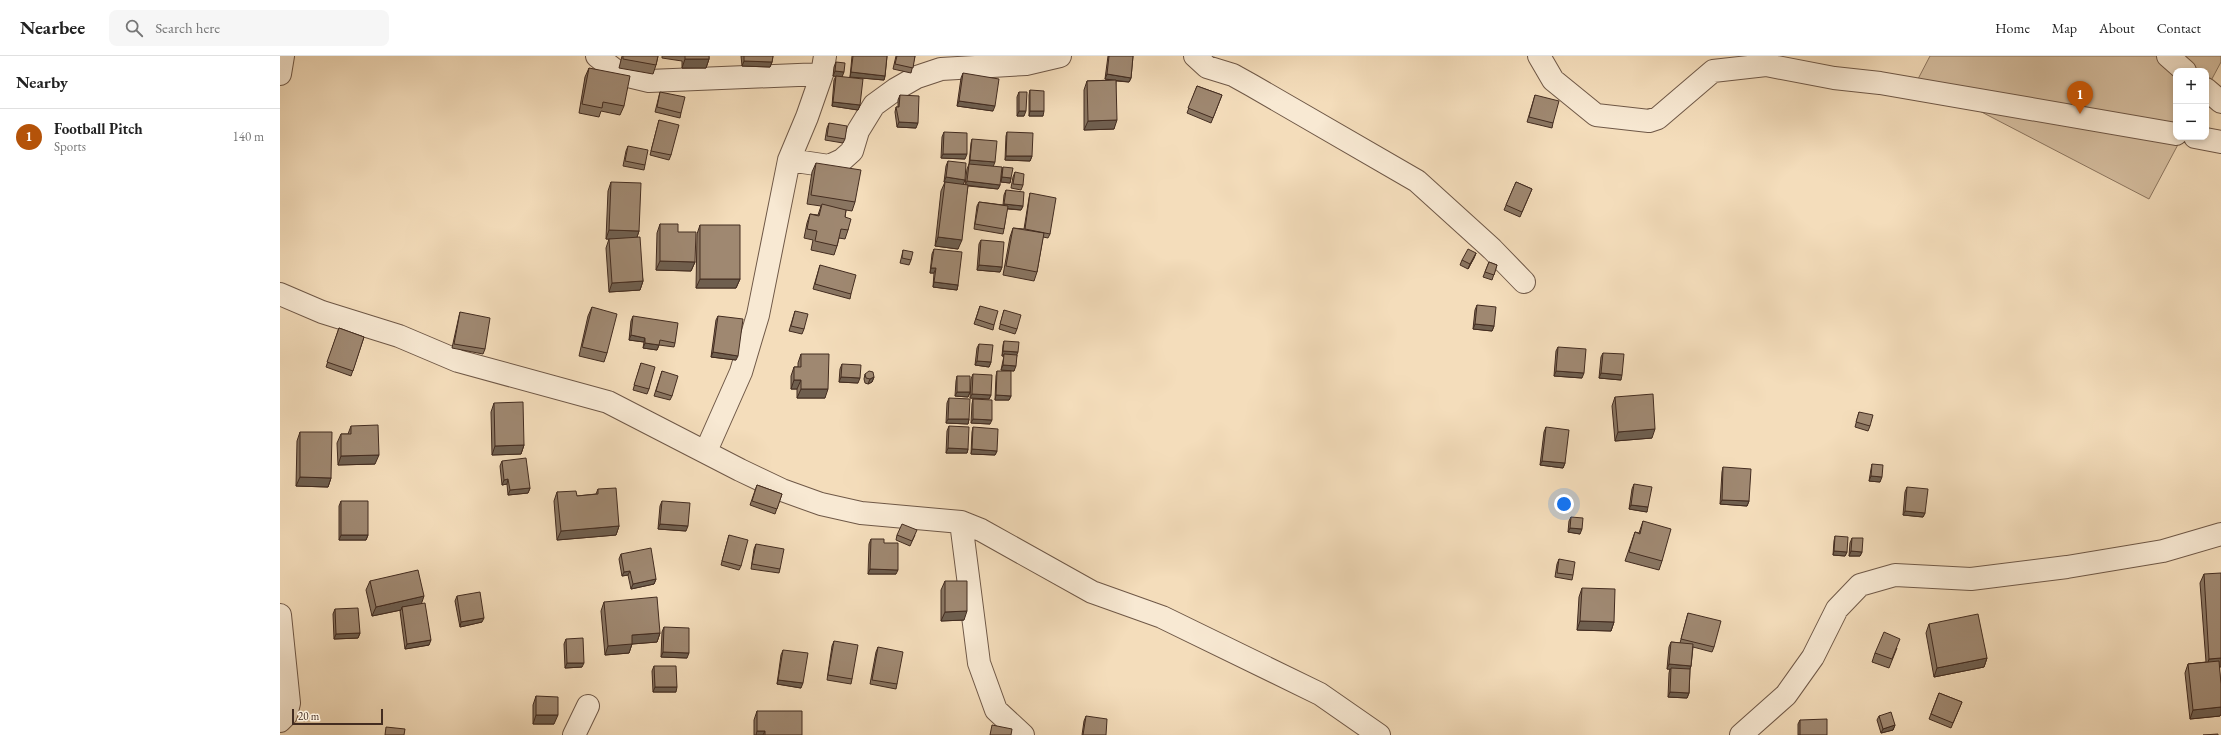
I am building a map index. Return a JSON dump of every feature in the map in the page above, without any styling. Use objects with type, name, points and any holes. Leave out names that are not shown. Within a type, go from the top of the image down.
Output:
[{"type":"street","points":[[280,74],[283,56]]},
{"type":"street","points":[[597,56],[620,74],[648,81],[823,65],[807,117],[789,160],[754,330],[741,372],[706,451]]},
{"type":"street","points":[[789,160],[828,166],[842,160],[852,151],[858,131],[874,106],[896,89],[917,77],[942,69],[1026,64],[1060,56]]},
{"type":"street","points":[[1179,56],[1201,62],[1233,75],[1417,181],[1492,249],[1524,282]]},
{"type":"street","points":[[1539,56],[1554,80],[1596,114],[1649,121],[1658,118],[1713,71],[1766,65],[1834,78],[1880,83],[2173,133]]},
{"type":"street","points":[[2168,56],[2182,68]]},
{"type":"street","points":[[2209,92],[2221,102]]},
{"type":"street","points":[[2209,140],[2221,142]]},
{"type":"street","points":[[280,294],[322,312],[399,336],[458,361],[608,402],[706,451],[740,470],[782,490],[821,504],[861,513],[961,522],[981,530],[1092,592],[1162,617],[1320,694],[1379,735]]},
{"type":"street","points":[[961,522],[980,663],[996,710],[1023,735]]},
{"type":"street","points":[[1741,735],[1786,695],[1813,657],[1837,609],[1860,585],[1895,575],[1971,579],[2067,567],[2162,551],[2221,534]]},
{"type":"street","points":[[280,615],[288,703],[286,715],[280,722]]},
{"type":"street","points":[[574,735],[588,706]]},
{"type":"shaded area","points":[[1930,56],[2221,56],[2221,62],[2209,84],[2209,68],[2173,68],[2173,140],[2180,140],[2149,199],[1918,79]]},
{"type":"building","points":[[623,56],[658,56],[656,65],[623,59]]},
{"type":"building","points":[[685,56],[709,56],[709,59],[685,59]]},
{"type":"building","points":[[744,56],[773,56],[772,62],[744,61]]},
{"type":"building","points":[[853,56],[887,56],[885,76],[851,72]]},
{"type":"building","points":[[897,56],[915,56],[913,68],[895,64]]},
{"type":"building","points":[[1109,56],[1133,56],[1131,78],[1107,74]]},
{"type":"building","points":[[836,62],[845,63],[844,72],[835,71]]},
{"type":"building","points":[[589,68],[630,76],[624,106],[603,102],[602,108],[582,104]]},
{"type":"building","points":[[963,73],[999,79],[995,106],[959,101]]},
{"type":"building","points":[[836,76],[863,79],[860,105],[833,102]]},
{"type":"building","points":[[1116,80],[1117,120],[1088,121],[1087,81]]},
{"type":"building","points":[[1197,86],[1222,95],[1213,118],[1188,108]]},
{"type":"building","points":[[1030,90],[1044,91],[1044,111],[1030,111]]},
{"type":"building","points":[[660,92],[685,97],[681,113],[657,107]]},
{"type":"building","points":[[1019,92],[1027,92],[1026,111],[1019,111]]},
{"type":"building","points":[[900,95],[919,96],[918,123],[899,122],[896,107],[899,107]]},
{"type":"building","points":[[1535,95],[1559,101],[1553,123],[1529,117]]},
{"type":"building","points":[[659,120],[679,125],[671,155],[651,151]]},
{"type":"building","points":[[829,123],[847,126],[845,139],[827,136]]},
{"type":"building","points":[[944,132],[967,133],[967,154],[943,154]]},
{"type":"building","points":[[1007,132],[1033,133],[1032,156],[1006,156]]},
{"type":"building","points":[[972,139],[997,141],[995,162],[970,160]]},
{"type":"building","points":[[628,146],[648,150],[645,165],[625,161]]},
{"type":"building","points":[[948,161],[966,163],[965,180],[946,177]]},
{"type":"building","points":[[816,163],[861,170],[855,202],[811,195]]},
{"type":"building","points":[[969,164],[1002,167],[1000,185],[967,181]]},
{"type":"building","points":[[1003,167],[1013,168],[1011,178],[1002,177]]},
{"type":"building","points":[[1015,172],[1024,174],[1023,185],[1013,184]]},
{"type":"building","points":[[611,182],[641,183],[639,231],[609,230]]},
{"type":"building","points":[[945,182],[968,185],[962,240],[938,237]]},
{"type":"building","points":[[1516,182],[1532,189],[1522,212],[1506,205]]},
{"type":"building","points":[[1006,190],[1024,192],[1023,206],[1004,204]]},
{"type":"building","points":[[1030,193],[1056,198],[1050,234],[1025,229]]},
{"type":"building","points":[[979,202],[1008,206],[1004,229],[975,224]]},
{"type":"building","points":[[822,204],[846,210],[845,217],[851,219],[848,230],[841,229],[837,246],[815,241],[817,231],[807,229],[810,214],[819,216]]},
{"type":"building","points":[[660,224],[678,224],[678,232],[696,232],[695,262],[660,261]]},
{"type":"building","points":[[700,225],[740,225],[740,279],[700,279]]},
{"type":"building","points":[[1013,228],[1044,233],[1037,272],[1006,266]]},
{"type":"building","points":[[640,237],[643,281],[612,283],[609,239]]},
{"type":"building","points":[[981,240],[1004,242],[1002,267],[979,265]]},
{"type":"building","points":[[934,249],[962,252],[958,285],[934,282],[936,268],[931,268]]},
{"type":"building","points":[[1468,249],[1476,253],[1470,264],[1462,260]]},
{"type":"building","points":[[903,250],[913,252],[911,260],[902,258]]},
{"type":"building","points":[[1489,262],[1497,265],[1494,275],[1485,272]]},
{"type":"building","points":[[820,265],[856,275],[851,294],[815,284]]},
{"type":"building","points":[[1477,305],[1496,307],[1494,326],[1475,324]]},
{"type":"building","points":[[980,306],[998,311],[994,325],[976,319]]},
{"type":"building","points":[[592,307],[617,314],[607,353],[582,347]]},
{"type":"building","points":[[1004,310],[1021,315],[1017,329],[1000,324]]},
{"type":"building","points":[[795,311],[808,314],[804,329],[791,326]]},
{"type":"building","points":[[460,312],[490,318],[485,349],[454,344]]},
{"type":"building","points":[[633,316],[678,323],[675,343],[660,340],[659,345],[645,343],[645,338],[631,335]]},
{"type":"building","points":[[718,316],[743,319],[738,356],[713,352]]},
{"type":"building","points":[[339,328],[364,337],[353,371],[327,362]]},
{"type":"building","points":[[1004,341],[1019,342],[1018,352],[1003,351]]},
{"type":"building","points":[[979,344],[993,345],[991,362],[977,361]]},
{"type":"building","points":[[1558,347],[1586,349],[1584,373],[1556,371]]},
{"type":"building","points":[[1603,353],[1624,354],[1622,375],[1601,373]]},
{"type":"building","points":[[801,354],[829,354],[828,389],[801,389],[801,380],[794,380],[794,367],[801,367]]},
{"type":"building","points":[[1004,354],[1017,355],[1016,366],[1003,365]]},
{"type":"building","points":[[641,363],[655,367],[649,389],[634,385]]},
{"type":"building","points":[[842,364],[861,365],[860,378],[841,377]]},
{"type":"building","points":[[662,371],[678,376],[672,396],[656,391]]},
{"type":"building","points":[[869,371],[873,372],[874,377],[870,379],[866,378],[865,374]]},
{"type":"building","points":[[997,371],[1011,371],[1011,396],[996,395]]},
{"type":"building","points":[[973,374],[992,375],[991,395],[972,394]]},
{"type":"building","points":[[957,376],[970,376],[970,392],[957,392]]},
{"type":"building","points":[[1653,394],[1655,429],[1618,432],[1615,397]]},
{"type":"building","points":[[949,398],[970,399],[969,419],[948,419]]},
{"type":"building","points":[[973,399],[992,400],[992,420],[973,419]]},
{"type":"building","points":[[523,402],[524,445],[495,446],[494,403]]},
{"type":"building","points":[[1859,412],[1873,415],[1870,426],[1856,422]]},
{"type":"building","points":[[378,425],[379,455],[341,456],[341,434],[351,434],[351,426]]},
{"type":"building","points":[[949,426],[969,427],[968,449],[948,448]]},
{"type":"building","points":[[973,427],[998,429],[997,451],[972,449]]},
{"type":"building","points":[[1546,427],[1569,430],[1565,463],[1542,461]]},
{"type":"building","points":[[300,432],[332,432],[331,478],[300,477]]},
{"type":"building","points":[[526,458],[530,488],[510,490],[508,479],[504,480],[502,461]]},
{"type":"building","points":[[1872,464],[1883,465],[1882,477],[1871,476]]},
{"type":"building","points":[[1723,467],[1751,469],[1749,501],[1722,500]]},
{"type":"building","points":[[1634,484],[1652,487],[1648,507],[1631,505]]},
{"type":"building","points":[[757,485],[782,494],[777,509],[752,501]]},
{"type":"building","points":[[1907,487],[1928,489],[1925,513],[1905,511]]},
{"type":"building","points":[[616,488],[619,526],[561,531],[557,492],[576,491],[577,496],[598,494],[598,489]]},
{"type":"building","points":[[341,501],[368,501],[368,535],[341,535]]},
{"type":"building","points":[[662,501],[690,503],[688,526],[660,524]]},
{"type":"building","points":[[1571,517],[1583,518],[1582,529],[1570,528]]},
{"type":"building","points":[[1643,521],[1671,529],[1662,561],[1629,552],[1635,532],[1640,534]]},
{"type":"building","points":[[902,524],[917,530],[912,541],[897,535]]},
{"type":"building","points":[[729,535],[748,540],[741,566],[722,561]]},
{"type":"building","points":[[1835,536],[1848,537],[1847,552],[1834,551]]},
{"type":"building","points":[[1852,538],[1863,538],[1862,552],[1851,551]]},
{"type":"building","points":[[871,539],[884,539],[884,543],[898,543],[898,570],[870,569]]},
{"type":"building","points":[[756,544],[784,549],[780,569],[752,564]]},
{"type":"building","points":[[651,548],[656,579],[633,584],[630,571],[624,572],[621,554]]},
{"type":"building","points":[[1559,559],[1575,562],[1573,575],[1557,573]]},
{"type":"building","points":[[418,570],[424,596],[376,607],[370,581]]},
{"type":"building","points":[[2221,573],[2221,658],[2209,659],[2204,574]]},
{"type":"building","points":[[945,581],[967,581],[967,611],[945,612]]},
{"type":"building","points":[[1582,588],[1615,589],[1614,622],[1580,621]]},
{"type":"building","points":[[480,592],[484,618],[461,622],[457,596]]},
{"type":"building","points":[[657,597],[660,633],[632,635],[632,644],[608,646],[604,602]]},
{"type":"building","points":[[425,603],[431,640],[407,644],[402,607]]},
{"type":"building","points":[[358,608],[360,633],[336,634],[335,609]]},
{"type":"building","points":[[1688,613],[1721,621],[1714,647],[1681,639]]},
{"type":"building","points":[[1978,614],[1987,658],[1937,668],[1929,624]]},
{"type":"building","points":[[664,627],[689,628],[689,653],[663,652]]},
{"type":"building","points":[[1884,632],[1900,639],[1892,659],[1875,653]]},
{"type":"building","points":[[583,638],[584,663],[567,663],[566,639]]},
{"type":"building","points":[[834,641],[858,645],[852,679],[828,675]]},
{"type":"building","points":[[1671,642],[1693,644],[1691,666],[1669,664]]},
{"type":"building","points":[[878,647],[903,652],[897,684],[872,680]]},
{"type":"building","points":[[783,650],[808,653],[803,683],[778,680]]},
{"type":"building","points":[[2219,661],[2221,707],[2193,710],[2188,664]]},
{"type":"building","points":[[654,666],[676,666],[677,687],[655,687]]},
{"type":"building","points":[[1671,668],[1690,669],[1689,693],[1670,692]]},
{"type":"building","points":[[1939,693],[1962,702],[1953,723],[1931,714]]},
{"type":"building","points":[[536,696],[558,697],[558,715],[536,715]]},
{"type":"building","points":[[757,711],[802,711],[802,735],[765,735],[765,731],[757,731]]},
{"type":"building","points":[[1891,712],[1895,725],[1883,729],[1879,716]]},
{"type":"building","points":[[1086,716],[1107,719],[1106,735],[1083,735]]},
{"type":"building","points":[[1827,719],[1827,735],[1800,735],[1800,720]]},
{"type":"building","points":[[992,725],[1012,729],[1011,735],[990,735]]},
{"type":"building","points":[[386,727],[405,729],[404,735],[385,735]]},
{"type":"place","name":"Football Pitch","points":[[2080,114]]}]
